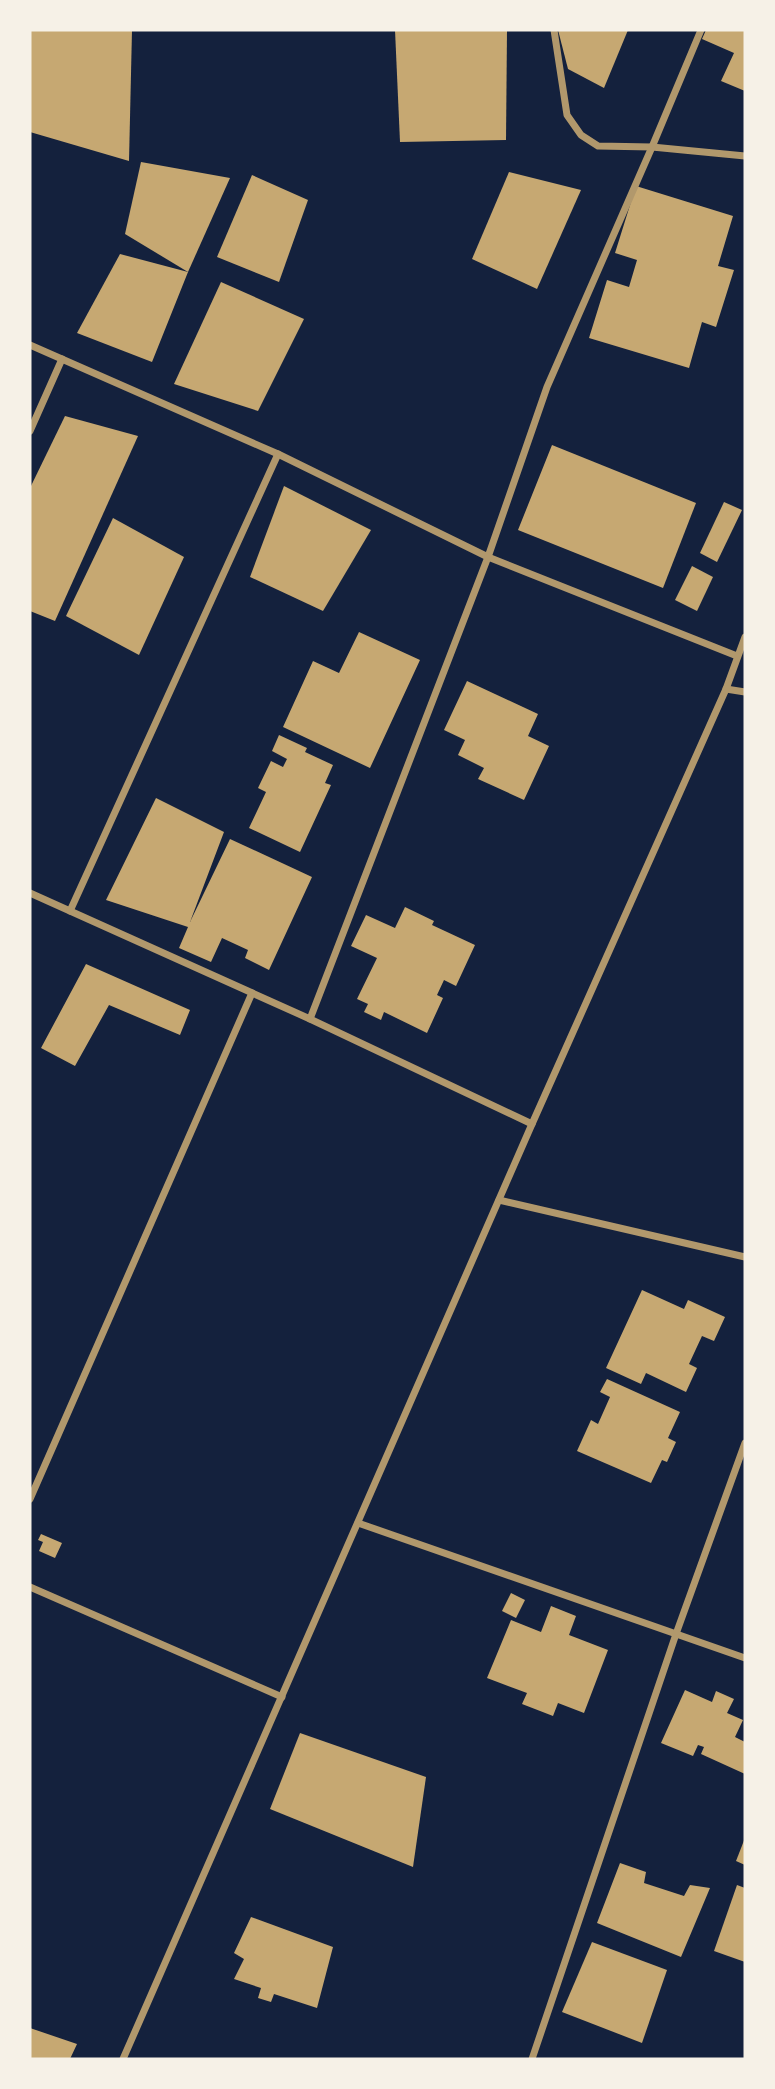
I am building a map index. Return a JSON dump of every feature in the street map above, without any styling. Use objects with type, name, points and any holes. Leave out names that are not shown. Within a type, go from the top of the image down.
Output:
[{"type":"street","points":[[554,30],[567,115],[581,135],[598,146],[652,147],[745,156]]},
{"type":"street","points":[[310,1019],[488,558],[547,387],[701,30]]},
{"type":"street","points":[[30,345],[278,454],[488,558],[737,656]]},
{"type":"street","points":[[30,432],[62,359]]},
{"type":"street","points":[[70,911],[278,454]]},
{"type":"street","points":[[123,2059],[532,1124],[726,689],[745,637]]},
{"type":"street","points":[[726,689],[745,692]]},
{"type":"street","points":[[30,893],[310,1019],[532,1124]]},
{"type":"street","points":[[30,1499],[252,993]]},
{"type":"street","points":[[499,1200],[745,1257]]},
{"type":"street","points":[[532,2059],[676,1634],[745,1443]]},
{"type":"street","points":[[358,1523],[745,1658]]},
{"type":"street","points":[[30,1587],[282,1697]]},
{"type":"building","points":[[30,30],[132,30],[129,161],[30,132]]},
{"type":"building","points":[[395,30],[507,30],[506,140],[400,142]]},
{"type":"building","points":[[558,30],[628,30],[604,88],[568,69]]},
{"type":"building","points":[[706,30],[745,30],[745,91],[721,81],[734,53],[702,39]]},
{"type":"building","points":[[141,162],[230,178],[188,272],[125,234]]},
{"type":"building","points":[[509,172],[581,190],[537,289],[472,259]]},
{"type":"building","points":[[252,175],[308,200],[279,282],[217,257]]},
{"type":"building","points":[[636,186],[733,216],[718,266],[734,270],[716,327],[702,322],[689,368],[589,338],[607,280],[629,287],[637,260],[615,253]]},
{"type":"building","points":[[120,254],[188,272],[152,362],[77,333]]},
{"type":"building","points":[[221,282],[304,319],[258,411],[174,384]]},
{"type":"building","points":[[65,416],[138,436],[55,621],[30,611],[30,488]]},
{"type":"building","points":[[552,445],[696,503],[663,588],[518,530]]},
{"type":"building","points":[[284,486],[371,530],[323,611],[250,577]]},
{"type":"building","points":[[724,502],[742,510],[717,562],[700,553]]},
{"type":"building","points":[[113,518],[184,557],[139,655],[66,616]]},
{"type":"building","points":[[692,566],[713,577],[697,611],[675,600]]},
{"type":"building","points":[[359,632],[420,660],[370,768],[283,727],[313,661],[339,673]]},
{"type":"building","points":[[467,681],[538,714],[528,736],[549,746],[524,800],[478,779],[484,768],[458,755],[465,740],[444,730]]},
{"type":"building","points":[[279,735],[307,748],[305,752],[333,765],[325,783],[331,785],[300,852],[249,828],[266,792],[258,788],[271,761],[283,767],[287,759],[272,751]]},
{"type":"building","points":[[156,798],[224,832],[190,922],[230,839],[312,877],[269,970],[245,958],[248,950],[222,938],[211,962],[179,948],[188,927],[106,900]]},
{"type":"building","points":[[405,907],[434,921],[432,925],[475,945],[456,986],[444,980],[437,995],[443,998],[427,1033],[384,1012],[381,1020],[364,1012],[368,1004],[357,999],[377,958],[351,946],[366,915],[395,928]]},
{"type":"building","points":[[86,964],[190,1010],[180,1035],[109,1005],[75,1066],[41,1048]]},
{"type":"building","points":[[642,1290],[684,1309],[688,1300],[725,1317],[714,1341],[702,1336],[689,1364],[697,1368],[686,1392],[646,1373],[641,1384],[606,1368]]},
{"type":"building","points":[[607,1379],[680,1412],[668,1438],[676,1442],[667,1462],[662,1460],[651,1483],[577,1451],[591,1420],[598,1424],[610,1397],[600,1392]]},
{"type":"building","points":[[41,1534],[62,1543],[55,1558],[39,1551],[43,1542],[38,1540]]},
{"type":"building","points":[[511,1593],[525,1600],[516,1618],[502,1611]]},
{"type":"building","points":[[551,1606],[576,1616],[569,1635],[608,1650],[584,1713],[558,1703],[553,1716],[522,1704],[527,1693],[487,1678],[511,1620],[541,1632]]},
{"type":"building","points":[[685,1690],[712,1702],[716,1691],[734,1699],[727,1713],[743,1720],[735,1737],[745,1742],[745,1774],[701,1754],[704,1747],[698,1745],[693,1756],[661,1743]]},
{"type":"building","points":[[300,1733],[426,1777],[413,1867],[270,1809]]},
{"type":"building","points":[[745,1838],[745,1865],[736,1861]]},
{"type":"building","points":[[620,1863],[646,1872],[644,1883],[684,1896],[690,1885],[710,1888],[681,1957],[597,1923]]},
{"type":"building","points":[[737,1885],[745,1888],[745,1962],[714,1951]]},
{"type":"building","points":[[251,1917],[333,1947],[317,2008],[274,1994],[271,2002],[258,1998],[261,1988],[234,1979],[244,1959],[234,1953]]},
{"type":"building","points":[[592,1942],[667,1970],[642,2043],[562,2012]]},
{"type":"building","points":[[30,2028],[77,2044],[70,2059],[30,2059]]}]
